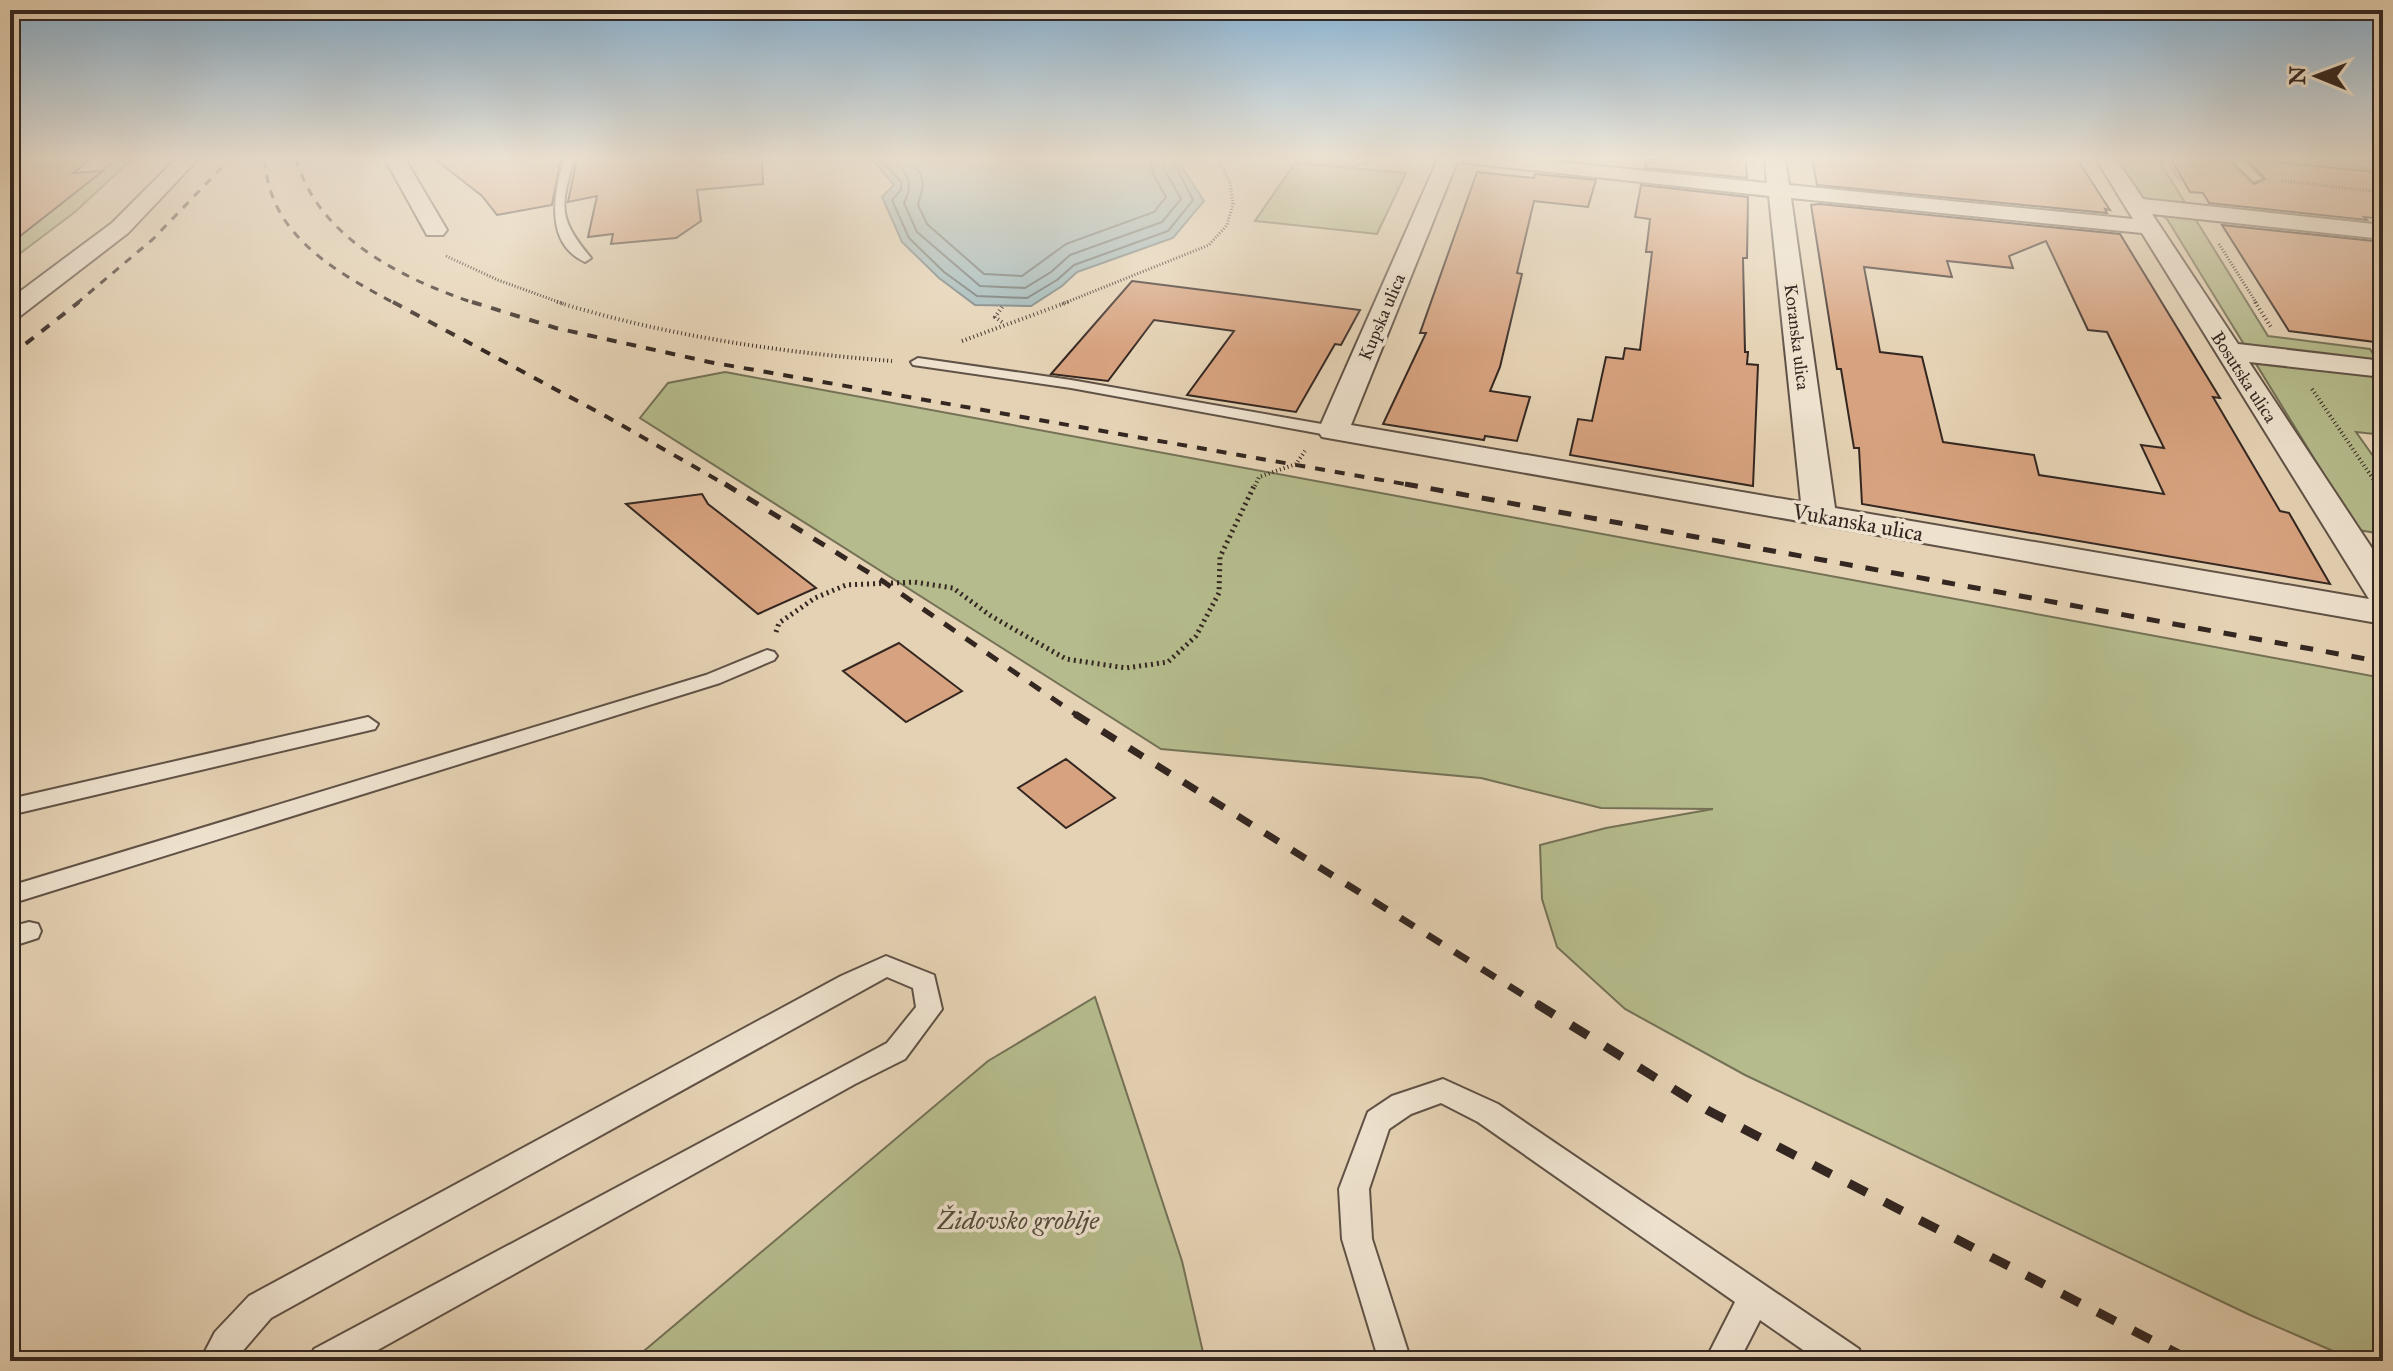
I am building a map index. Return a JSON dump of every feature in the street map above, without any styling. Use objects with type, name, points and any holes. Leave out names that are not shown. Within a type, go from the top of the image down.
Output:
[{"type":"street","points":[[10,311],[125,223]]},
{"type":"street","points":[[431,223],[435,230]]},
{"type":"street","name":"Kupska ulica","points":[[1333,431],[1421,223]]},
{"type":"street","name":"Koranska ulica","points":[[1783,223],[1819,515]]},
{"type":"street","name":"Bosutska ulica","points":[[2144,223],[2383,593]]},
{"type":"street","points":[[2246,223],[2383,232]]},
{"type":"street","points":[[2227,351],[2383,369]]},
{"type":"street","name":"Vukanska ulica","points":[[1333,431],[2383,613]]},
{"type":"lane","points":[[561,223],[564,237],[585,258]]},
{"type":"lane","points":[[918,362],[1071,384],[1333,431]]},
{"type":"lane","points":[[10,895],[698,684],[767,656]]},
{"type":"lane","points":[[10,807],[368,724]]},
{"type":"lane","points":[[216,1361],[226,1343],[260,1307],[850,983],[886,966],[925,982],[929,1009],[896,1051],[845,1076],[326,1361]]},
{"type":"lane","points":[[1395,1361],[1357,1239],[1354,1189],[1378,1121],[1402,1105],[1443,1091],[1488,1113],[1847,1361]]},
{"type":"lane","points":[[1721,1361],[1755,1298]]},
{"type":"path","points":[[435,230],[429,247],[453,259],[529,293],[626,321],[778,350],[918,362],[1002,322],[1082,297],[1164,261],[1206,247],[1228,223]]},
{"type":"path","points":[[1002,322],[995,317],[1003,306]]},
{"type":"path","points":[[767,656],[779,623],[815,598],[846,585],[914,582],[953,588],[991,616],[1066,659],[1126,668],[1168,662],[1196,636],[1219,593],[1220,557],[1259,477],[1296,464],[1309,445],[1333,431]]},
{"type":"green space","points":[[36,223],[60,223],[10,261],[10,244]]},
{"type":"green space","points":[[1274,223],[1382,223],[1377,234]]},
{"type":"green space","points":[[2169,223],[2198,223],[2268,336],[2370,349],[2383,370],[2383,435],[2356,432],[2383,470],[2383,534],[2358,530]]},
{"type":"green space","points":[[725,372],[2383,678],[2383,1361],[2356,1361],[2250,1315],[1745,1075],[1625,1009],[1557,947],[1542,899],[1540,845],[1606,828],[1713,809],[1601,808],[1481,778],[1161,749],[640,418],[668,383]]},
{"type":"green space","name":"Židovsko groblje","points":[[1095,997],[1182,1261],[1205,1361],[632,1361],[988,1061]]},
{"type":"water","points":[[894,223],[1186,223],[1173,238],[1077,272],[1031,306],[975,305],[939,278],[902,242]]},
{"type":"building","points":[[10,223],[37,223],[10,244]]},
{"type":"building","points":[[591,223],[698,223],[676,238],[611,244],[613,234],[588,237]]},
{"type":"building","points":[[1459,223],[1529,223],[1517,273],[1522,274],[1500,367],[1490,391],[1530,397],[1517,441],[1485,436],[1484,440],[1383,424],[1426,333],[1420,333]]},
{"type":"building","points":[[1650,223],[1748,223],[1747,258],[1743,258],[1745,352],[1748,352],[1747,364],[1758,365],[1753,486],[1570,455],[1578,419],[1592,421],[1606,357],[1623,359],[1625,348],[1640,350],[1652,252],[1646,252]]},
{"type":"building","points":[[1814,223],[2010,223],[2120,234],[2220,398],[2213,397],[2280,511],[2289,513],[2330,584],[1862,504],[1859,448],[1854,448],[1841,369],[1837,369]],"holes":[[[2046,241],[2088,330],[2107,332],[2164,448],[2141,445],[2164,494],[2039,475],[2034,455],[1943,442],[1922,357],[1880,352],[1864,267],[1952,277],[1947,261],[2013,268],[2009,256]]]},
{"type":"building","points":[[2222,225],[2383,242],[2383,343],[2289,331]]},
{"type":"building","points":[[1132,281],[1360,310],[1341,345],[1335,344],[1296,412],[1187,395],[1234,331],[1154,320],[1108,381],[1051,374]]},
{"type":"building","points":[[702,494],[708,504],[816,588],[758,614],[626,504]]},
{"type":"building","points":[[899,643],[962,691],[906,722],[843,671]]},
{"type":"building","points":[[1066,759],[1115,798],[1066,828],[1018,788]]},
{"type":"railway","points":[[76,304],[168,223]]},
{"type":"railway","points":[[287,223],[309,248],[329,264],[396,304]]},
{"type":"railway","points":[[334,223],[367,252],[393,268],[477,304]]},
{"type":"railway","points":[[10,356],[79,302]]},
{"type":"railway","points":[[393,302],[728,486]]},
{"type":"railway","points":[[472,302],[556,328],[709,362],[1416,486]]},
{"type":"railway","points":[[725,484],[884,582],[1076,715]]},
{"type":"railway","points":[[1405,484],[1416,486]]},
{"type":"railway","points":[[1416,486],[2383,662]]},
{"type":"railway","points":[[1076,715],[1541,1006]]},
{"type":"railway","points":[[1537,1004],[1709,1111],[2192,1361]]}]
